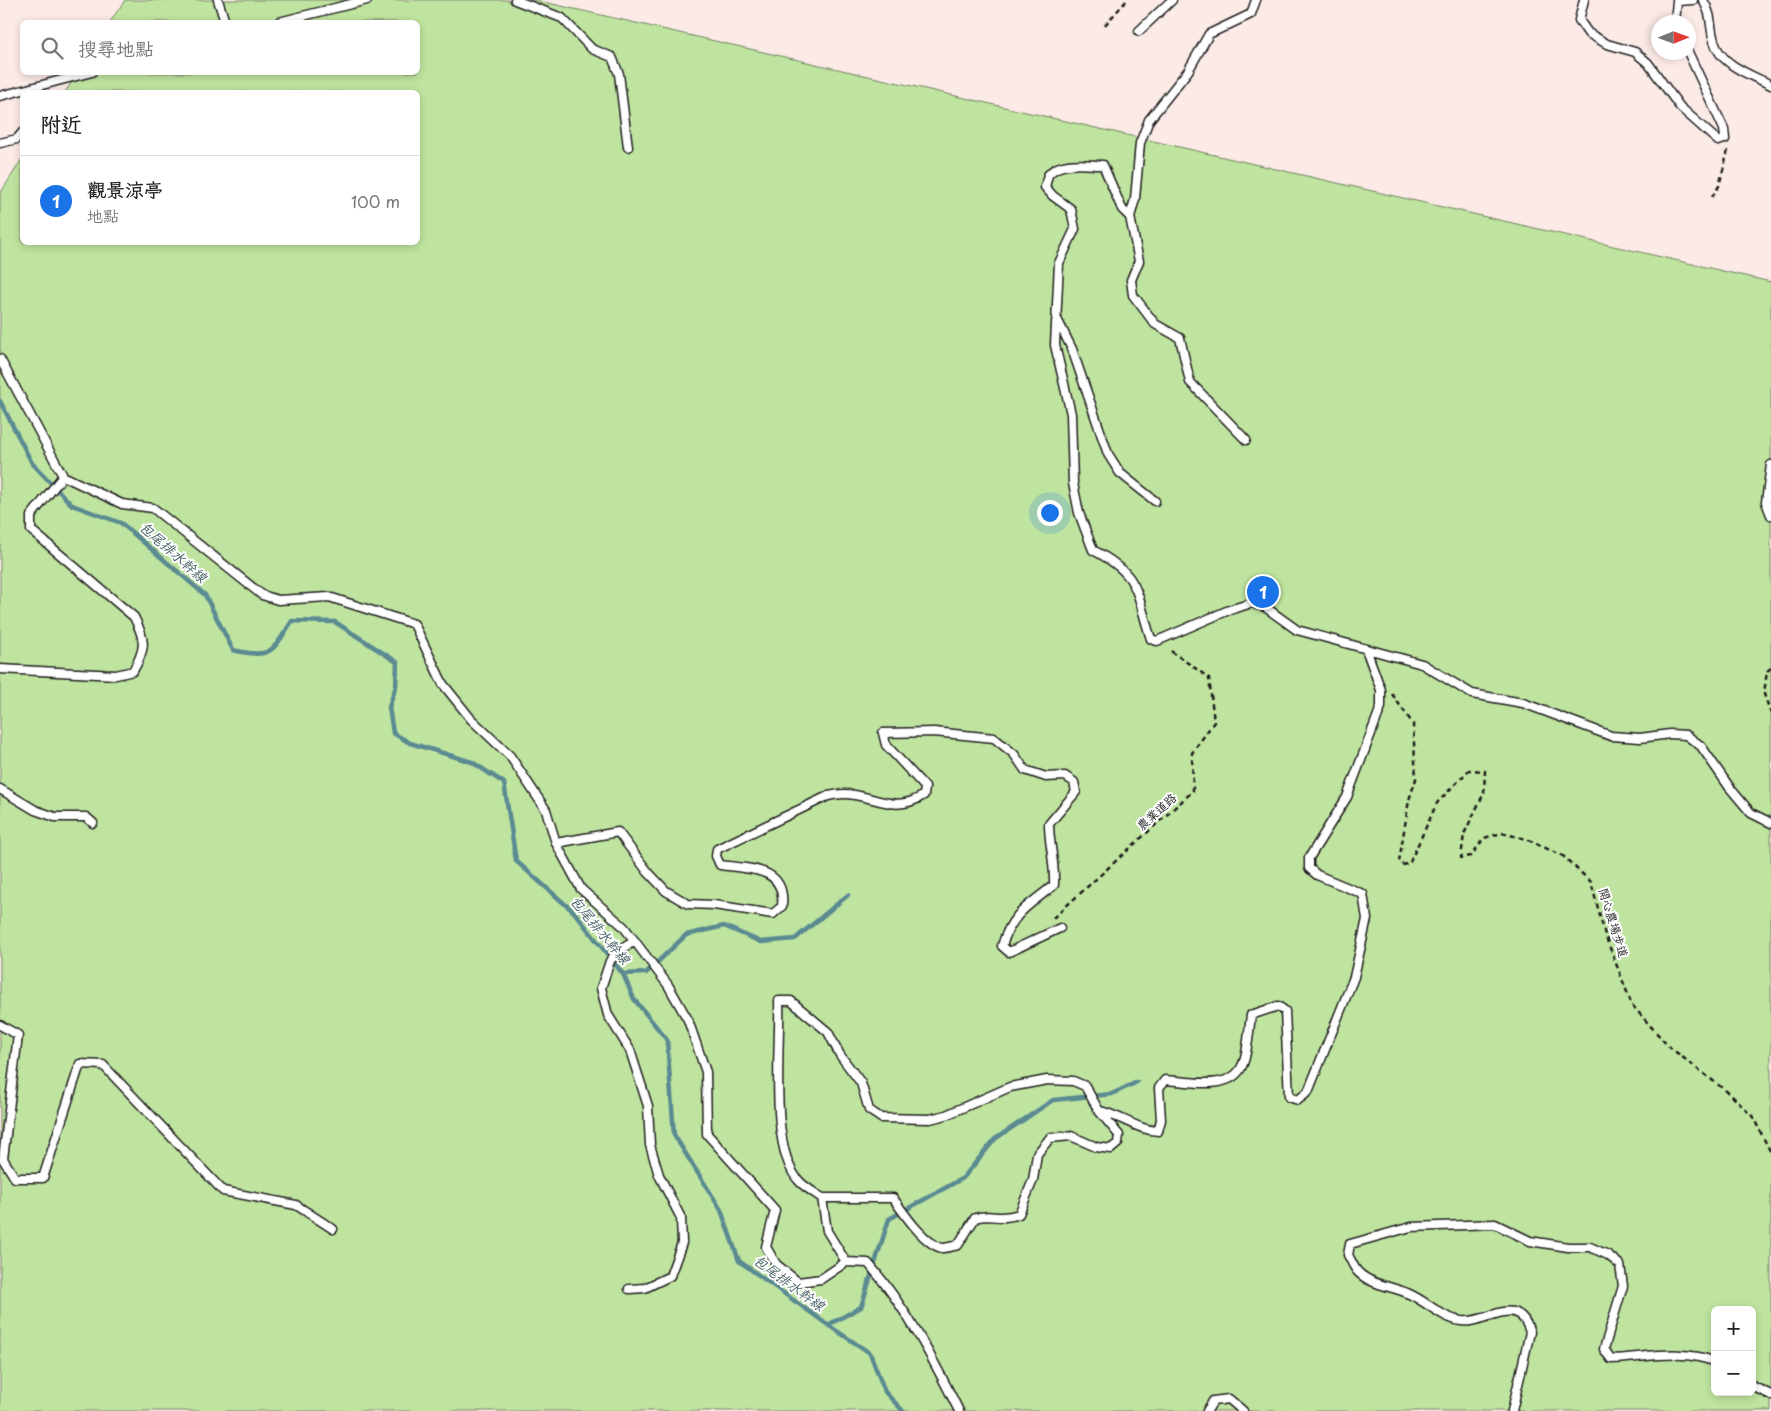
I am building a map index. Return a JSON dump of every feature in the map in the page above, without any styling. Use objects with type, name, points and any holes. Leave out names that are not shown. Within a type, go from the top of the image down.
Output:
[{"type":"lane","points":[[218,0],[223,20]]},
{"type":"lane","points":[[287,20],[367,0]]},
{"type":"lane","points":[[515,0],[562,18],[592,49],[612,57],[619,74],[628,146]]},
{"type":"lane","points":[[1139,31],[1172,0]]},
{"type":"lane","points":[[1246,440],[1190,382],[1180,338],[1155,324],[1133,295],[1131,280],[1139,261],[1130,217],[1136,199],[1140,144],[1149,120],[1188,71],[1209,34],[1251,14],[1256,0]]},
{"type":"lane","points":[[1584,0],[1579,20],[1588,33],[1607,44],[1635,52],[1648,63],[1680,107],[1718,141],[1725,139],[1724,129],[1692,60]]},
{"type":"lane","points":[[1676,15],[1677,1],[1693,0]]},
{"type":"lane","points":[[1703,0],[1710,13],[1714,43],[1724,60],[1771,85]]},
{"type":"lane","points":[[32,90],[82,75]]},
{"type":"lane","points":[[0,96],[20,93]]},
{"type":"lane","points":[[0,144],[17,139],[20,135]]},
{"type":"lane","points":[[1130,217],[1122,208],[1103,165],[1059,167],[1048,175],[1045,187],[1053,196],[1071,209],[1074,229],[1059,263],[1055,345],[1071,414],[1073,483],[1079,513],[1093,550],[1112,560],[1129,574],[1138,590],[1151,639],[1157,641],[1229,610],[1252,603],[1265,606],[1297,630],[1422,664],[1472,694],[1523,703],[1611,736],[1640,738],[1670,734],[1686,735],[1701,746],[1730,788],[1751,813],[1771,824]]},
{"type":"lane","points":[[1056,317],[1072,349],[1108,454],[1120,473],[1154,501]]},
{"type":"lane","points":[[0,359],[63,476],[122,504],[153,508],[262,595],[278,600],[329,597],[414,624],[443,684],[471,719],[510,756],[546,810],[556,843],[581,889],[624,927],[648,957],[688,1020],[706,1072],[707,1134],[775,1210],[766,1247],[776,1264],[798,1282],[821,1279],[846,1262],[868,1263],[885,1283],[927,1348],[959,1411]]},
{"type":"lane","points":[[1771,465],[1766,502],[1771,515]]},
{"type":"lane","points":[[0,669],[116,675],[133,671],[142,655],[144,637],[134,617],[31,530],[31,516],[49,490],[63,476]]},
{"type":"lane","points":[[1099,1111],[1112,1113],[1146,1131],[1158,1131],[1161,1120],[1159,1088],[1165,1080],[1220,1082],[1231,1077],[1242,1067],[1251,1015],[1278,1006],[1285,1011],[1289,1097],[1298,1100],[1308,1092],[1354,977],[1367,919],[1363,894],[1317,875],[1309,868],[1310,858],[1347,797],[1380,707],[1381,690],[1366,649]]},
{"type":"lane","points":[[556,843],[618,832],[648,872],[666,891],[688,904],[714,905],[773,914],[782,906],[783,893],[776,881],[761,870],[720,865],[716,856],[717,849],[828,796],[845,794],[889,805],[915,801],[924,795],[925,787],[886,745],[883,733],[934,732],[994,738],[1014,754],[1025,770],[1046,777],[1065,776],[1074,782],[1076,792],[1049,824],[1049,838],[1055,863],[1054,885],[1023,907],[1005,935],[1002,946],[1009,952],[1018,950],[1060,928]]},
{"type":"lane","points":[[0,789],[41,812],[55,817],[86,816],[93,823]]},
{"type":"lane","points":[[629,1289],[645,1288],[670,1276],[682,1243],[681,1218],[659,1175],[650,1145],[648,1106],[630,1050],[608,1015],[601,988],[610,960],[618,951],[635,941]]},
{"type":"lane","points":[[779,1001],[791,1001],[828,1032],[840,1055],[861,1083],[869,1110],[882,1118],[930,1118],[946,1115],[1010,1088],[1047,1080],[1072,1081],[1085,1086],[1099,1111],[1119,1134],[1118,1143],[1111,1149],[1096,1147],[1071,1136],[1050,1138],[1037,1154],[1033,1180],[1019,1214],[1005,1219],[986,1215],[975,1218],[958,1245],[943,1248],[929,1242],[904,1214],[893,1198],[822,1198],[799,1182],[785,1157],[778,1099],[779,1001]]},
{"type":"lane","points":[[0,1025],[18,1035],[3,1159],[15,1178],[44,1178],[80,1064],[103,1065],[223,1191],[296,1205],[333,1229]]},
{"type":"lane","points":[[822,1198],[827,1231],[846,1262]]},
{"type":"lane","points":[[1512,1411],[1530,1332],[1526,1321],[1517,1314],[1503,1311],[1475,1320],[1461,1321],[1452,1318],[1409,1294],[1376,1283],[1358,1272],[1348,1256],[1350,1244],[1411,1227],[1495,1224],[1530,1241],[1568,1247],[1590,1247],[1608,1255],[1620,1265],[1622,1286],[1604,1349],[1611,1359],[1669,1354],[1711,1361]]},
{"type":"lane","points":[[1756,1388],[1771,1395]]},
{"type":"lane","points":[[1207,1411],[1213,1401],[1229,1399],[1243,1411]]},
{"type":"path","points":[[1105,25],[1127,0]]},
{"type":"path","points":[[1712,197],[1719,186],[1724,168],[1728,150],[1725,139]]},
{"type":"path","name":"農業道路","points":[[1047,923],[1193,791],[1192,753],[1214,722],[1209,678],[1157,641]]},
{"type":"path","points":[[1771,668],[1767,671],[1764,694],[1771,714]]},
{"type":"path","name":"開心農場步道","points":[[1381,690],[1393,694],[1413,724],[1416,779],[1409,800],[1399,862],[1404,865],[1410,862],[1437,803],[1469,770],[1485,771],[1484,793],[1464,834],[1461,858],[1472,856],[1484,838],[1502,833],[1526,839],[1563,856],[1591,882],[1605,935],[1632,1005],[1668,1046],[1730,1094],[1753,1117],[1771,1153]]},
{"type":"green space","points":[[125,0],[535,0],[1771,282],[1771,1411],[0,1411],[0,194],[20,162],[20,245],[420,245],[420,90],[66,90],[77,75],[420,75],[420,20],[111,20]]},
{"type":"waterway","name":"包尾排水幹線","points":[[0,401],[32,463],[72,505],[121,523],[205,595],[233,650],[256,654],[270,651],[280,640],[292,621],[335,622],[397,662],[396,686],[389,707],[393,733],[410,743],[472,762],[504,783],[516,861],[574,912],[623,974],[634,999],[667,1040],[674,1135],[721,1210],[739,1261],[828,1325],[861,1307],[889,1219],[963,1178],[995,1139],[1053,1100],[1112,1094],[1137,1082]]},
{"type":"waterway","points":[[623,974],[646,973],[686,935],[724,926],[761,942],[795,939],[848,895]]},
{"type":"waterway","points":[[828,1325],[870,1353],[885,1392],[903,1411]]},
{"type":"place","name":"觀景涼亭","points":[[1263,592]]}]
